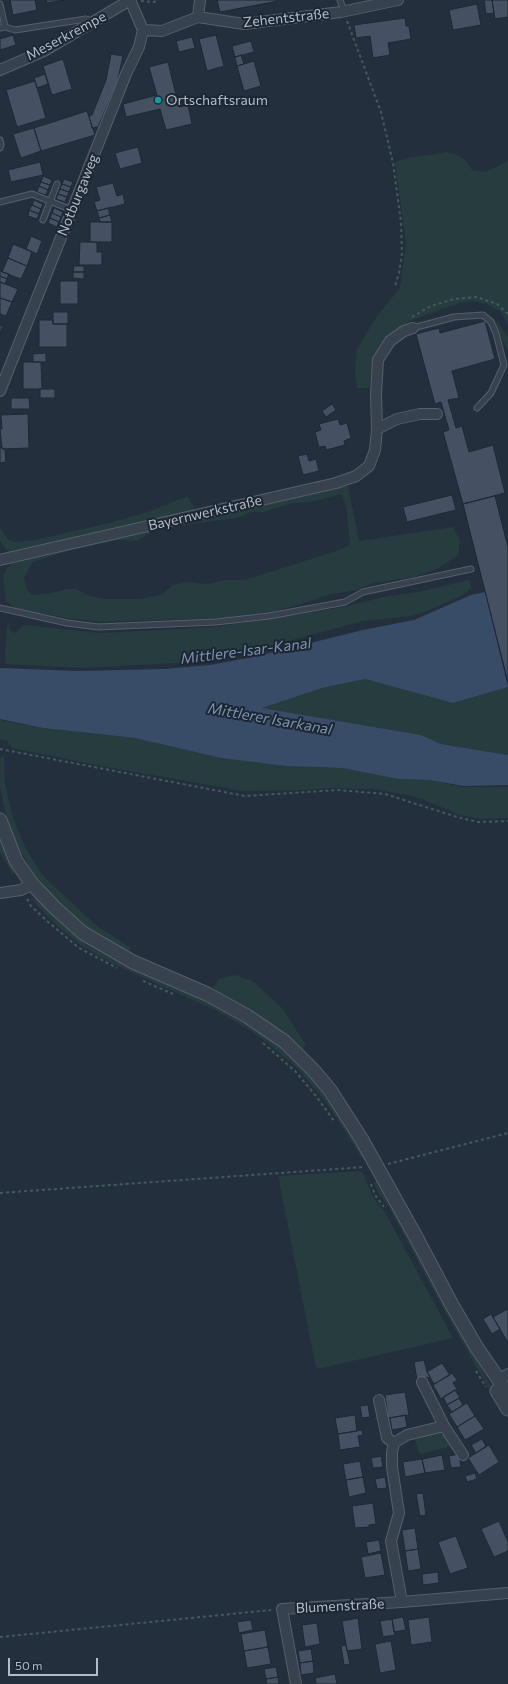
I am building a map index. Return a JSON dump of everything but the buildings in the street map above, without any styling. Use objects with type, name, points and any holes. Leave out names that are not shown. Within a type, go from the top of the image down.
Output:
[{"type":"street","name":"Meserkrempe","points":[[0,70],[44,51],[133,0]]},
{"type":"street","points":[[133,0],[143,30],[162,31],[198,17],[200,0]]},
{"type":"street","name":"Zehentstraße","points":[[198,17],[244,24],[342,11],[398,0]]},
{"type":"street","name":"Notburgaweg","points":[[0,391],[126,74],[139,47],[143,30]]},
{"type":"street","name":"Bayernwerkstraße","points":[[0,560],[336,483],[356,476],[369,466],[375,450],[377,429],[376,394],[378,360],[390,341],[408,330]]},
{"type":"street","points":[[377,429],[397,419],[420,414],[437,414]]},
{"type":"street","points":[[0,820],[26,887],[66,919],[96,941],[133,962],[207,994],[253,1019],[285,1042],[314,1071],[330,1090],[371,1167],[477,1348],[495,1387],[508,1409]]},
{"type":"street","points":[[0,894],[26,887]]},
{"type":"street","points":[[477,1348],[503,1377],[508,1396]]},
{"type":"street","points":[[422,1382],[444,1426],[463,1454]]},
{"type":"street","points":[[379,1400],[387,1438],[394,1443],[407,1435],[444,1426]]},
{"type":"street","name":"Blumenstraße","points":[[394,1443],[392,1452],[392,1467],[399,1513],[391,1541],[402,1602]]},
{"type":"street","name":"Blumenstraße","points":[[296,1684],[282,1609],[402,1602],[508,1593]]},
{"type":"lane","points":[[340,0],[342,11]]},
{"type":"lane","points":[[0,4],[2,28],[15,30],[86,19],[95,22]]},
{"type":"lane","points":[[0,140],[0,148]]},
{"type":"lane","points":[[43,220],[56,184]]},
{"type":"lane","points":[[0,202],[32,194],[72,210]]},
{"type":"lane","points":[[408,330],[454,317],[483,315],[491,322],[496,333],[504,365],[491,393],[477,408]]},
{"type":"lane","points":[[0,608],[67,623],[98,627],[216,622],[269,616],[345,602],[363,592],[470,569]]},
{"type":"path","points":[[133,0],[154,2],[158,0]]},
{"type":"path","points":[[342,11],[349,24],[388,135],[401,222],[402,254],[395,286]]},
{"type":"path","points":[[408,330],[407,319],[431,306],[454,299],[477,297],[497,304],[508,314]]},
{"type":"path","points":[[0,750],[245,796],[338,790],[385,794],[457,817],[478,822],[508,821]]},
{"type":"path","points":[[26,887],[31,906],[64,936],[84,951],[120,970]]},
{"type":"path","points":[[139,979],[176,996]]},
{"type":"path","points":[[261,1042],[295,1071],[316,1096],[336,1124]]},
{"type":"path","points":[[0,1193],[371,1167],[508,1133]]},
{"type":"path","points":[[362,1162],[371,1167]]},
{"type":"path","points":[[370,1181],[375,1195],[388,1212]]},
{"type":"path","points":[[473,1365],[488,1391]]},
{"type":"path","points":[[0,1637],[282,1609]]},
{"type":"green space","points":[[448,152],[465,160],[472,170],[485,172],[508,160],[508,325],[500,311],[487,304],[473,301],[462,302],[412,320],[396,330],[381,344],[373,364],[369,388],[357,388],[355,371],[357,349],[377,316],[400,288],[406,243],[395,162],[408,158]]},
{"type":"green space","points":[[490,314],[508,337],[508,352],[494,320]]},
{"type":"green space","points":[[348,486],[359,541],[453,527],[460,540],[458,555],[439,568],[414,577],[374,583],[356,590],[328,595],[271,612],[222,618],[100,622],[66,618],[15,608],[6,601],[3,576],[8,567],[13,563]],"holes":[[[341,494],[346,506],[350,544],[342,549],[244,580],[226,580],[207,584],[186,582],[173,585],[163,594],[157,596],[139,599],[105,599],[89,596],[76,589],[32,595],[27,589],[24,578],[33,562],[60,553],[117,540],[136,541],[152,532],[166,528],[241,517],[251,512],[263,512],[292,503],[310,502]]]},
{"type":"green space","points":[[188,496],[195,510],[9,553],[0,541],[0,528],[8,539],[15,542],[35,540],[113,522],[151,511]]},
{"type":"green space","points":[[469,580],[472,588],[463,595],[427,611],[411,616],[363,621],[214,661],[81,668],[6,664],[5,654],[7,627],[10,620],[9,627],[11,631],[15,633],[25,625],[100,633],[215,627],[344,607],[384,597],[418,592]]},
{"type":"green space","points":[[365,679],[453,703],[508,687],[508,755],[441,744],[421,735],[261,708],[322,688]]},
{"type":"green space","points":[[0,720],[43,728],[135,738],[221,758],[285,766],[342,768],[398,779],[429,780],[463,787],[508,787],[508,818],[482,819],[460,815],[417,797],[374,789],[330,788],[243,791],[101,766],[12,748],[7,741],[0,739]]},
{"type":"green space","points":[[4,755],[5,782],[12,815],[26,849],[39,870],[45,878],[97,926],[131,948],[128,951],[93,932],[77,921],[43,887],[32,872],[17,844],[5,811],[0,787],[0,758]]},
{"type":"green space","points":[[0,841],[13,868],[13,875],[0,852]]},
{"type":"green space","points":[[30,898],[37,899],[76,934],[103,953],[135,969],[202,998],[254,1027],[276,1044],[312,1078],[326,1094],[342,1117],[364,1158],[362,1158],[326,1102],[299,1070],[269,1044],[253,1032],[215,1010],[122,968],[95,954],[82,946],[56,925]]},
{"type":"green space","points":[[236,975],[254,982],[282,1008],[306,1045],[302,1050],[268,1022],[212,989],[218,980],[224,977]]},
{"type":"green space","points":[[361,1171],[374,1199],[386,1214],[453,1338],[317,1369],[278,1176]]},
{"type":"green space","points":[[377,1180],[379,1181],[439,1294],[491,1386],[490,1391],[390,1209],[379,1194],[374,1184]]},
{"type":"green space","points":[[439,1433],[445,1437],[451,1446],[419,1454],[415,1438]]},
{"type":"water","name":"Mittlerer Isarkanal","points":[[485,592],[508,687],[453,703],[365,679],[322,688],[262,708],[421,735],[441,744],[508,755],[508,785],[464,786],[429,780],[398,779],[342,768],[285,766],[221,758],[135,738],[43,728],[0,719],[0,668],[78,671],[165,669],[210,665],[253,657],[363,630],[414,620],[471,595]]},
{"type":"place","name":"Ortschaftsraum","points":[[158,100]]},
{"type":"water label","name":"Mittlere-Isar-Kanal","points":[[246,651]]}]
